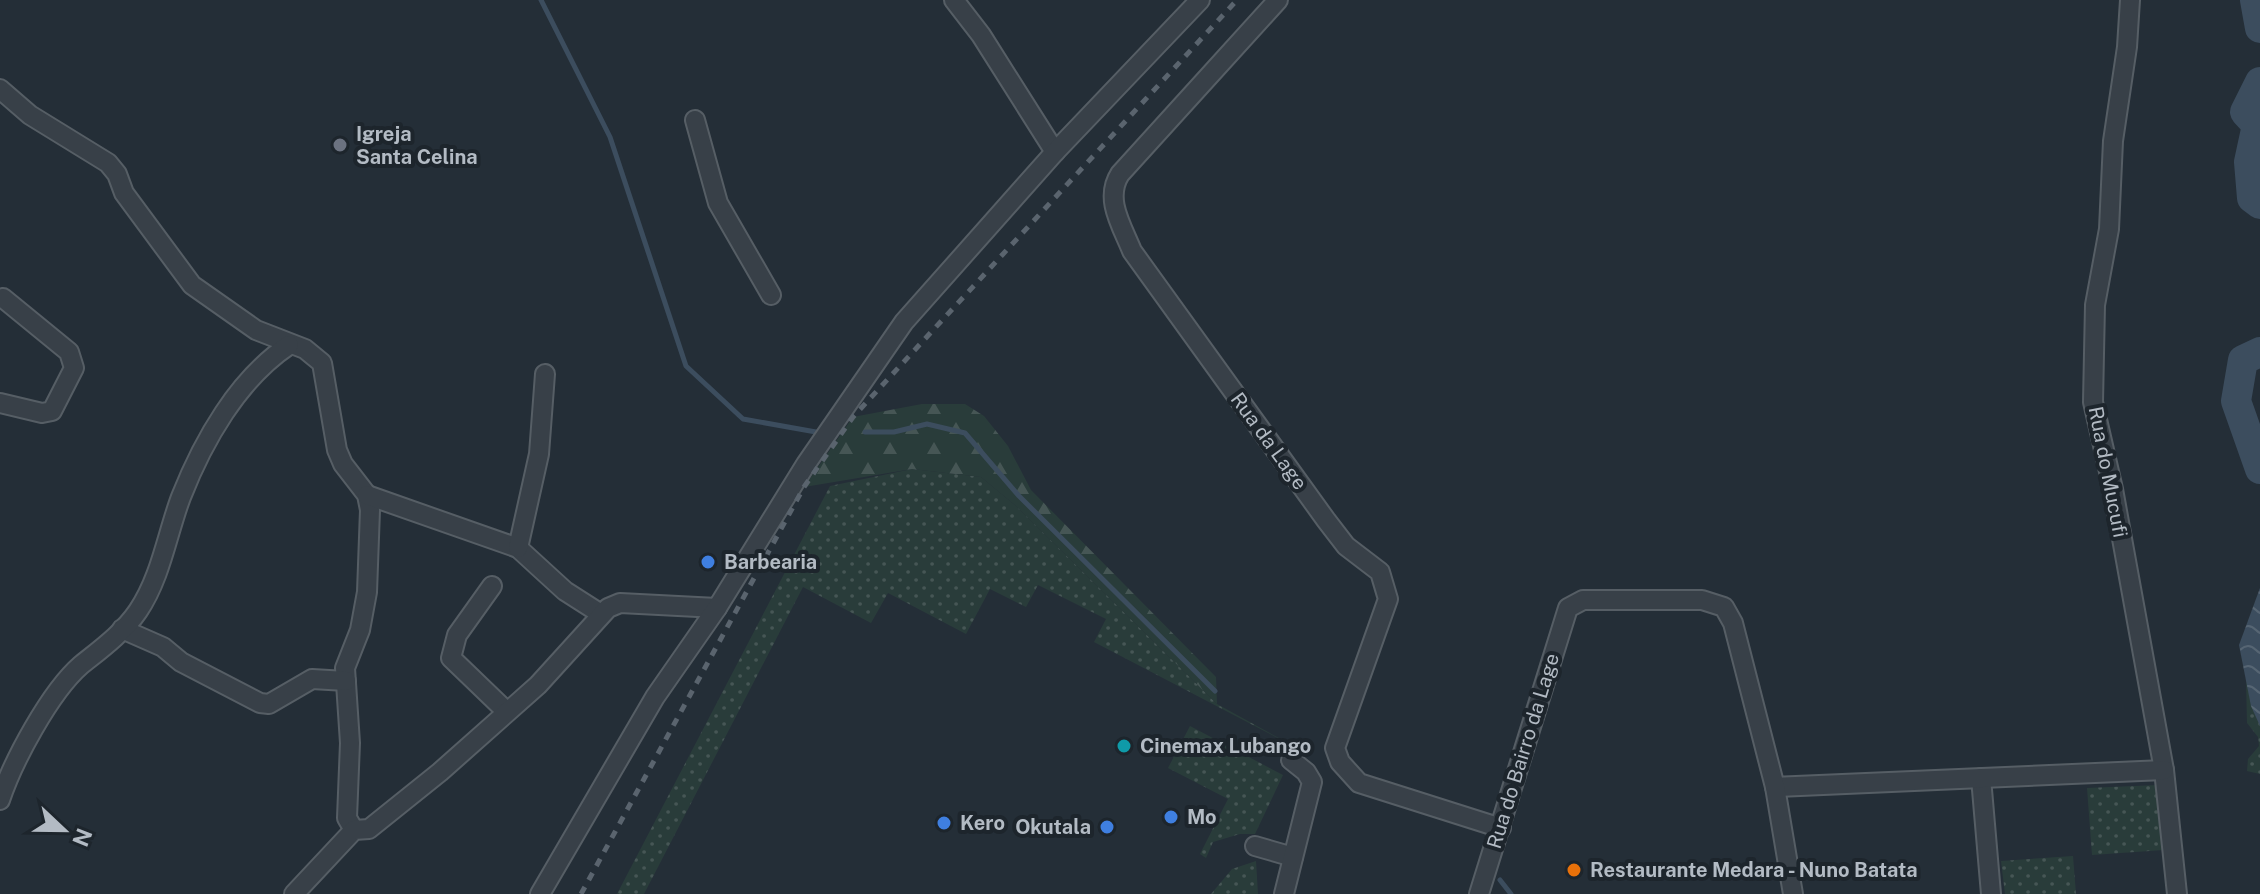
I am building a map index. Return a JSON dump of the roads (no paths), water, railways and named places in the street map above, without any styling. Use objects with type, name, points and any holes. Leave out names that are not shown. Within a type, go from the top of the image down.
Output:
[{"type":"street","points":[[954,0],[981,35],[1055,152]]},
{"type":"street","points":[[540,894],[655,697],[717,608],[806,464],[904,322],[1055,152],[1200,0]]},
{"type":"street","name":"Rua da Lage","points":[[1278,0],[1120,174],[1113,184],[1114,207],[1132,251],[1326,520],[1346,546],[1380,572],[1386,583],[1388,599],[1335,748],[1340,762],[1359,783],[1501,828]]},
{"type":"street","name":"Rua do Mucufi","points":[[2130,0],[2113,141],[2109,229],[2095,305],[2093,402],[2113,489],[2164,770],[2177,894]]},
{"type":"street","points":[[0,89],[30,115],[108,163],[117,174],[124,193],[192,285],[256,330],[305,349],[322,363],[337,450],[343,464],[367,495],[370,510],[367,592],[360,630],[345,668],[350,743],[347,818],[354,830]]},
{"type":"street","points":[[695,120],[718,203],[771,295]]},
{"type":"street","points":[[0,403],[42,413],[52,411],[74,368],[69,352],[3,298]]},
{"type":"street","points":[[0,800],[15,757],[70,677],[122,629],[147,595],[181,498],[241,388],[270,358],[289,345]]},
{"type":"street","points":[[518,548],[539,454],[545,374]]},
{"type":"street","points":[[367,495],[518,548],[565,591],[601,614]]},
{"type":"street","points":[[492,586],[457,635],[451,658],[506,711]]},
{"type":"street","name":"Rua do Bairro da Lage","points":[[1479,894],[1568,608],[1583,600],[1702,600],[1724,607],[1733,623],[1775,787]]},
{"type":"street","points":[[294,894],[354,830],[369,829],[381,820],[440,772],[548,675],[601,614],[620,603],[717,608]]},
{"type":"street","points":[[122,629],[163,647],[181,662],[260,703],[276,701],[312,679],[346,681]]},
{"type":"street","points":[[1284,894],[1312,782],[1306,772],[1291,760]]},
{"type":"street","points":[[1793,894],[1775,787],[2164,770]]},
{"type":"street","points":[[1981,778],[1991,894]]},
{"type":"street","points":[[1255,846],[1293,857]]},
{"type":"water","points":[[2260,588],[2260,726],[2251,706],[2239,645]]},
{"type":"waterway","points":[[541,0],[610,137],[686,366],[743,419],[816,432]]},
{"type":"waterway","points":[[2255,0],[2260,28]]},
{"type":"waterway","points":[[2260,82],[2245,112],[2257,125],[2249,162],[2252,198],[2260,204]]},
{"type":"waterway","points":[[2260,352],[2243,360],[2236,401],[2260,469]]},
{"type":"waterway","points":[[865,432],[894,432],[927,424],[965,433],[1019,496],[1215,691]]},
{"type":"waterway","points":[[1500,880],[1511,894]]},
{"type":"railway","points":[[581,894],[804,487],[853,417],[1237,0]]},
{"type":"place","name":"Igreja Santa Celina","points":[[340,145]]},
{"type":"place","name":"Barbearia","points":[[708,562]]},
{"type":"place","name":"Cinemax Lubango","points":[[1124,746]]},
{"type":"place","name":"Mo","points":[[1171,817]]},
{"type":"place","name":"Kero","points":[[944,823]]},
{"type":"place","name":"Okutala","points":[[1107,827]]},
{"type":"place","name":"Restaurante Medara - Nuno Batata","points":[[1574,870]]}]
